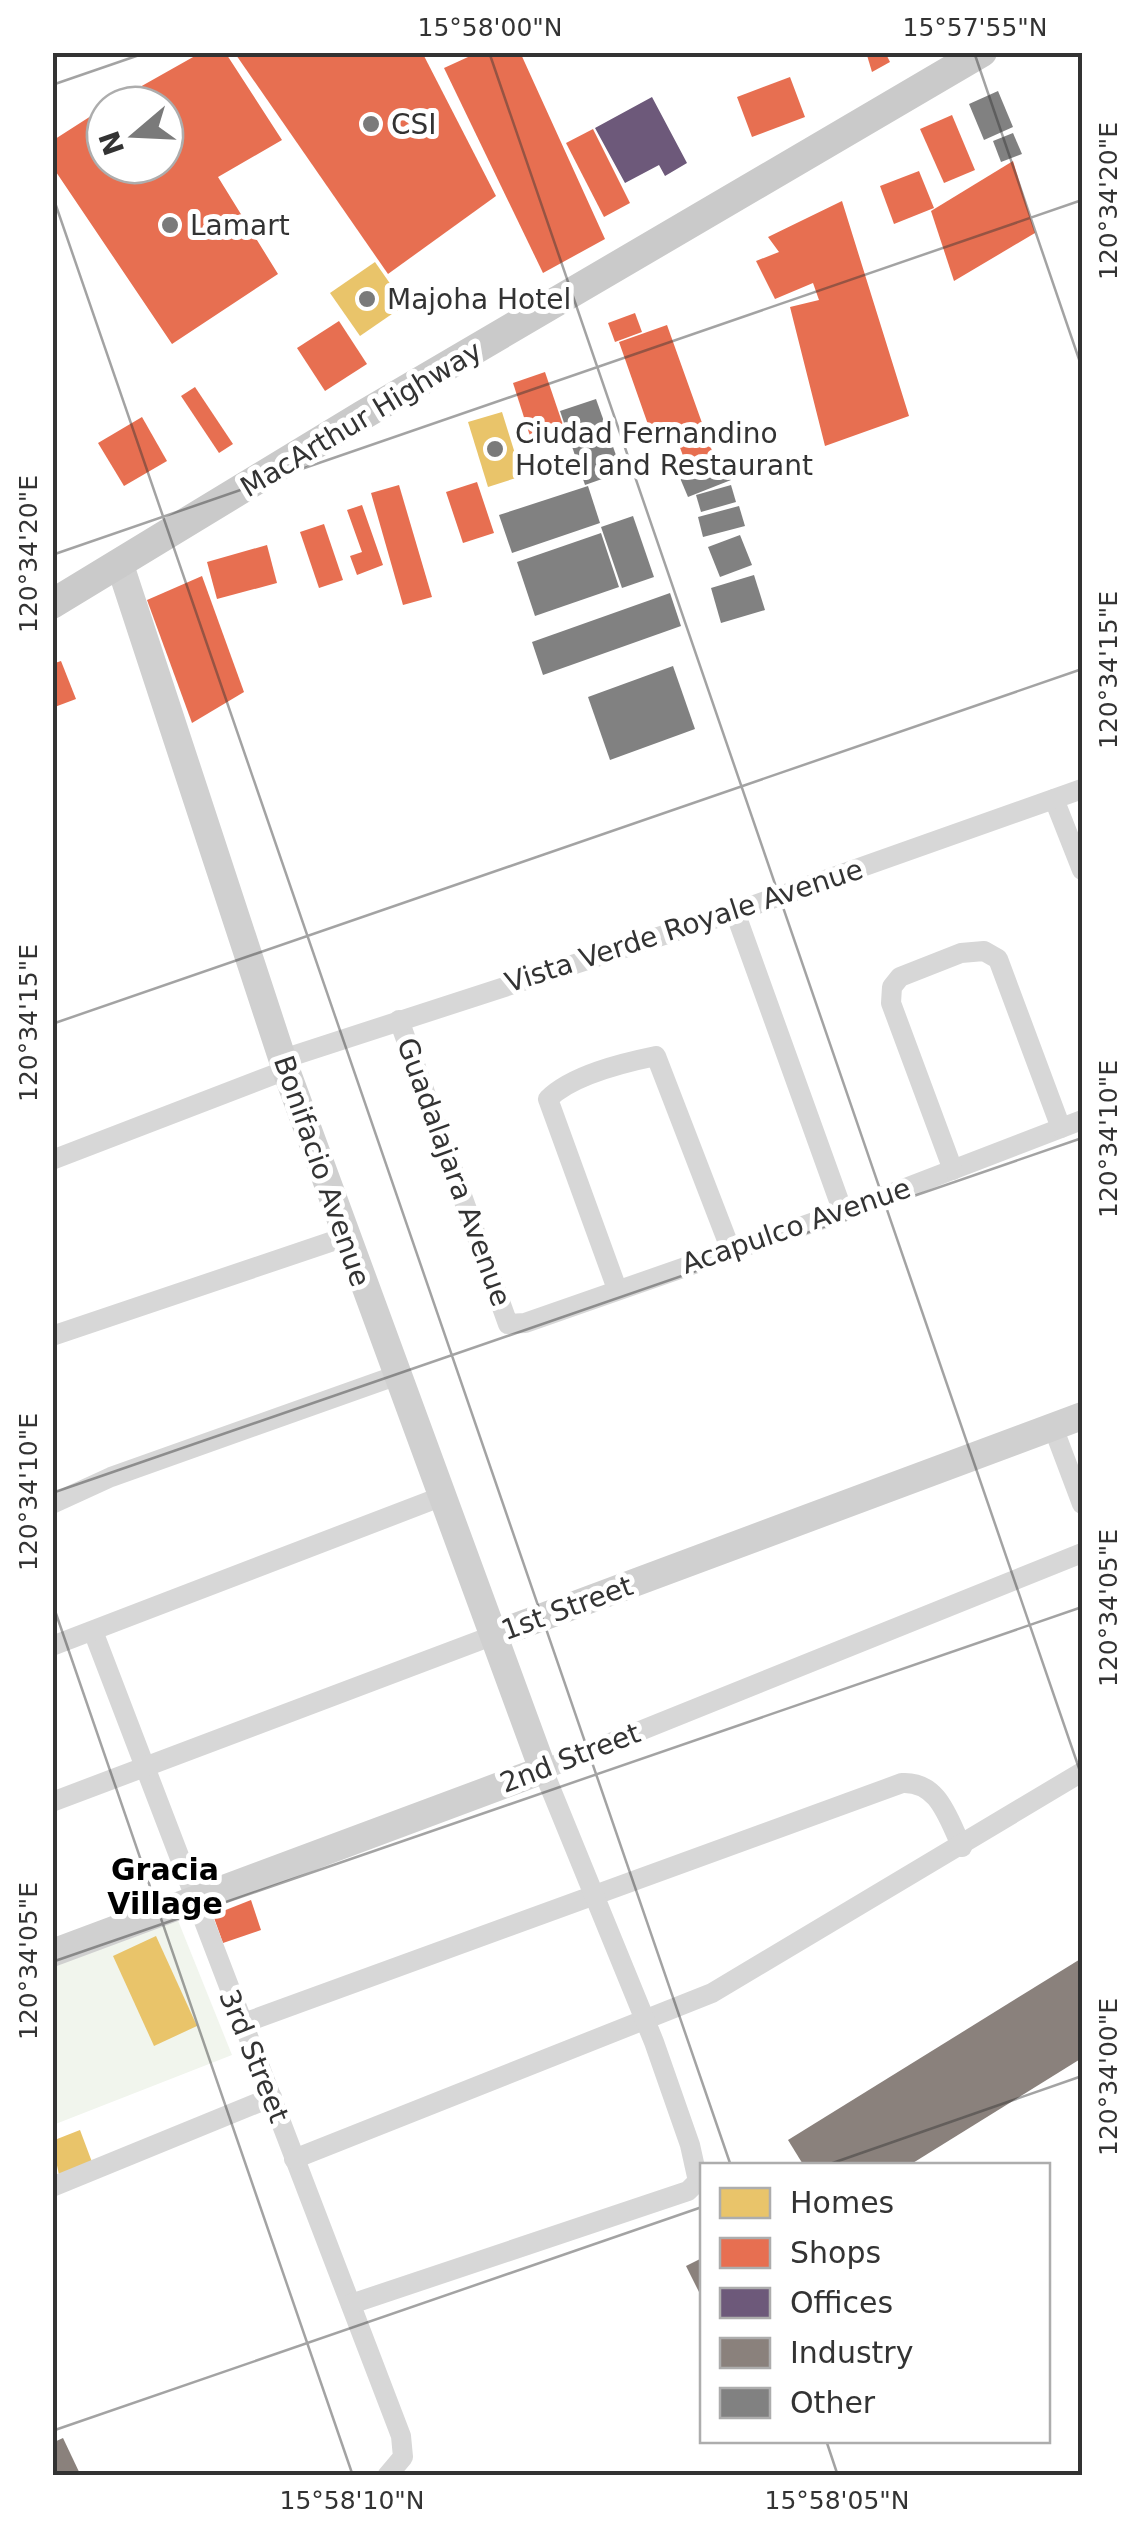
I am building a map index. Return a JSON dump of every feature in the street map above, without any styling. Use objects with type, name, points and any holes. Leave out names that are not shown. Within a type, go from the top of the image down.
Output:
[{"type":"main road","name":"MacArthur Highway","points":[[52,604],[982,52]]},
{"type":"street","name":"Bonifacio Avenue","points":[[120,565],[284,1065],[395,1376],[496,1634],[543,1770]]},
{"type":"street","name":"Vista Verde Royale Avenue","points":[[52,1160],[399,1020],[735,912],[1082,789]]},
{"type":"street","points":[[1054,799],[1082,870]]},
{"type":"street","points":[[735,912],[843,1212]]},
{"type":"street","points":[[953,1170],[890,1004],[892,987],[900,977],[961,953],[984,951],[998,960],[1060,1128]]},
{"type":"street","name":"Guadalajara Avenue","points":[[399,1020],[508,1324]]},
{"type":"street","points":[[618,1289],[548,1099],[558,1088],[581,1079],[656,1056],[730,1248]]},
{"type":"street","name":"Acapulco Avenue","points":[[508,1324],[525,1323],[730,1248],[843,1212],[1082,1120]]},
{"type":"street","points":[[52,1336],[346,1237]]},
{"type":"street","points":[[52,1504],[111,1477],[395,1376]]},
{"type":"street","name":"1st Street","points":[[52,1802],[1082,1416]]},
{"type":"street","points":[[1053,1426],[1082,1504]]},
{"type":"street","points":[[52,1646],[442,1496]]},
{"type":"street","name":"2nd Street","points":[[52,1952],[543,1770],[1082,1553]]},
{"type":"street","name":"3rd Street","points":[[93,1631],[142,1768],[401,2436],[403,2457],[386,2476]]},
{"type":"street","points":[[351,2304],[694,2187],[698,2181],[690,2145],[645,2023],[543,1770]]},
{"type":"street","points":[[294,2159],[645,2023],[712,1993],[794,1948],[1082,1772]]},
{"type":"street","points":[[241,2024],[902,1783],[927,1788],[938,1798],[962,1847]]},
{"type":"street","points":[[52,2186],[272,2097]]},
{"type":"shaded area","points":[[177,1918],[232,2055],[53,2125],[53,1963]]},
{"type":"building: Homes","name":"Majoha Hotel","points":[[375,262],[405,305],[360,336],[330,293]]},
{"type":"building: Homes","name":"Ciudad Fernandino Hotel and Restaurant","points":[[502,412],[522,476],[488,487],[468,422]]},
{"type":"building: Homes","points":[[156,1936],[197,2026],[154,2046],[113,1956]]},
{"type":"building: Homes","points":[[80,2130],[92,2162],[59,2175],[52,2141]]},
{"type":"building: Shops","name":"Lamart","points":[[202,52],[225,52],[282,140],[218,177],[278,274],[172,344],[52,166],[52,141],[85,120],[85,185],[185,185],[185,85],[143,85]]},
{"type":"building: Shops","name":"CSI","points":[[234,52],[422,52],[496,196],[388,274]]},
{"type":"building: Shops","points":[[479,52],[520,52],[605,239],[543,273],[444,68]]},
{"type":"building: Shops","points":[[866,52],[885,52],[890,62],[872,72]]},
{"type":"building: Shops","points":[[790,77],[805,117],[752,137],[737,97]]},
{"type":"building: Shops","points":[[952,115],[975,170],[944,183],[920,129]]},
{"type":"building: Shops","points":[[593,129],[630,203],[604,217],[566,143]]},
{"type":"building: Shops","points":[[1013,161],[1035,233],[954,281],[931,211]]},
{"type":"building: Shops","points":[[919,171],[934,208],[894,224],[880,186]]},
{"type":"building: Shops","points":[[842,201],[909,416],[825,446],[790,307],[819,300],[813,283],[775,299],[756,261],[779,252],[768,237]]},
{"type":"building: Shops","points":[[635,313],[642,332],[615,342],[608,323]]},
{"type":"building: Shops","points":[[339,321],[367,364],[325,391],[297,348]]},
{"type":"building: Shops","points":[[667,325],[716,462],[689,472],[672,426],[651,433],[619,342]]},
{"type":"building: Shops","points":[[545,372],[563,425],[530,436],[513,383]]},
{"type":"building: Shops","points":[[195,387],[233,444],[219,453],[181,396]]},
{"type":"building: Shops","points":[[142,417],[167,461],[124,486],[98,443]]},
{"type":"building: Shops","points":[[477,482],[494,533],[463,543],[446,492]]},
{"type":"building: Shops","points":[[399,485],[432,597],[403,605],[371,493]]},
{"type":"building: Shops","points":[[362,505],[383,565],[357,575],[350,556],[362,552],[347,510]]},
{"type":"building: Shops","points":[[324,524],[343,580],[319,588],[300,532]]},
{"type":"building: Shops","points":[[267,545],[277,583],[217,599],[207,562]]},
{"type":"building: Shops","points":[[202,576],[244,692],[192,723],[147,600]]},
{"type":"building: Shops","points":[[61,661],[76,699],[52,708],[52,664]]},
{"type":"building: Shops","points":[[251,1900],[261,1930],[223,1943],[213,1915]]},
{"type":"building: Offices","points":[[652,97],[687,163],[665,176],[659,165],[625,183],[595,128]]},
{"type":"building: Industry","points":[[1082,1958],[1082,2058],[913,2163],[802,2163],[788,2140]]},
{"type":"building: Industry","points":[[700,2259],[700,2294],[686,2266]]},
{"type":"building: Industry","points":[[63,2438],[81,2476],[52,2476],[52,2443]]},
{"type":"building: Other","points":[[998,91],[1013,127],[984,140],[969,104]]},
{"type":"building: Other","points":[[1013,133],[1022,154],[1001,162],[993,141]]},
{"type":"building: Other","points":[[596,399],[622,472],[585,485],[560,411]]},
{"type":"building: Other","points":[[723,461],[731,480],[688,497],[680,478]]},
{"type":"building: Other","points":[[731,485],[736,502],[701,512],[696,495]]},
{"type":"building: Other","points":[[588,486],[600,523],[512,553],[499,515]]},
{"type":"building: Other","points":[[739,506],[745,526],[703,537],[698,517]]},
{"type":"building: Other","points":[[633,516],[654,577],[622,588],[601,527]]},
{"type":"building: Other","points":[[601,533],[619,587],[535,616],[517,562]]},
{"type":"building: Other","points":[[740,535],[752,565],[720,577],[708,547]]},
{"type":"building: Other","points":[[754,575],[765,610],[721,623],[711,588]]},
{"type":"building: Other","points":[[670,593],[681,626],[543,675],[532,642]]},
{"type":"building: Other","points":[[673,666],[695,729],[610,760],[588,697]]},
{"type":"place","name":"CSI","points":[[371,124]]},
{"type":"place","name":"Lamart","points":[[170,225]]},
{"type":"place","name":"Majoha Hotel","points":[[367,299]]},
{"type":"place","name":"Ciudad Fernandino Hotel and Restaurant","points":[[495,449]]},
{"type":"district","name":"Gracia Village","points":[[165,1886]]}]
